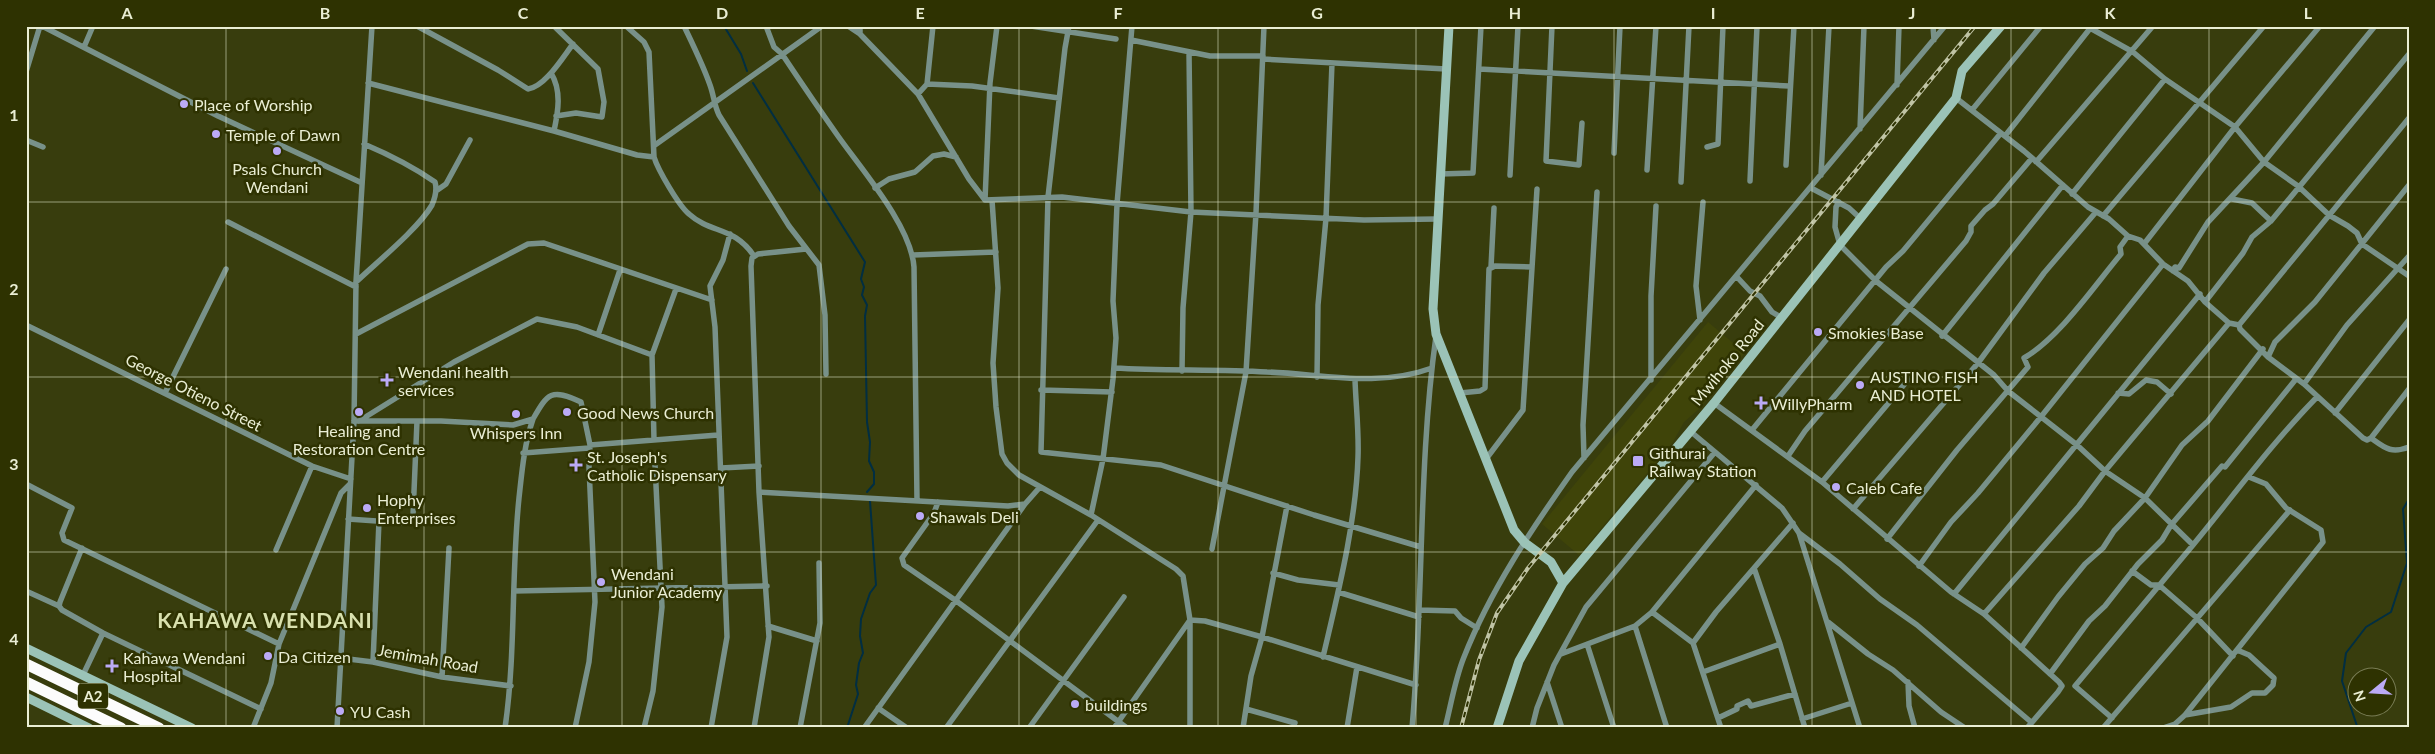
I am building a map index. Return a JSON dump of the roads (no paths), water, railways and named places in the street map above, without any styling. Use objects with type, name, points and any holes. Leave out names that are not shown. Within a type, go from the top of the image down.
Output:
[{"type":"highway","name":"A2","points":[[26,664],[159,728]]},
{"type":"highway","name":"A2","points":[[26,682],[121,728]]},
{"type":"street","points":[[26,72],[41,26],[218,116],[362,183]]},
{"type":"street","points":[[84,47],[93,26]]},
{"type":"street","points":[[337,728],[348,519],[357,421],[356,285],[372,26]]},
{"type":"street","points":[[417,26],[498,70],[528,89],[535,87],[551,73],[573,44]]},
{"type":"street","points":[[554,26],[601,73],[604,114],[599,117],[576,113],[556,116]]},
{"type":"street","points":[[626,26],[644,42],[649,52],[655,145],[654,157],[689,214],[742,240],[754,256]]},
{"type":"street","points":[[684,26],[708,79],[714,105],[806,249],[816,260],[821,271],[826,315],[826,374]]},
{"type":"street","points":[[766,26],[774,47],[782,54],[904,233],[912,255],[917,500]]},
{"type":"street","points":[[655,145],[714,105],[822,26]]},
{"type":"street","points":[[848,26],[860,34],[918,94],[956,157],[985,200]]},
{"type":"street","points":[[860,26],[860,34]]},
{"type":"street","points":[[918,94],[927,84],[933,26]]},
{"type":"street","points":[[985,200],[990,90],[997,26]]},
{"type":"street","points":[[1031,26],[1069,29],[1116,38]]},
{"type":"street","points":[[1091,515],[1103,459],[1112,392],[1116,338],[1113,301],[1117,204],[1132,26]]},
{"type":"street","points":[[1212,549],[1246,372],[1256,214],[1264,26]]},
{"type":"street","points":[[1412,728],[1416,685],[1421,547],[1432,368],[1436,334],[1433,309],[1449,26]]},
{"type":"street","points":[[1440,174],[1473,173],[1482,26]]},
{"type":"street","points":[[1510,175],[1518,26]]},
{"type":"street","points":[[1552,26],[1546,161],[1579,165],[1582,122]]},
{"type":"street","points":[[1614,153],[1620,26]]},
{"type":"street","points":[[1648,170],[1656,26]]},
{"type":"street","points":[[1681,182],[1689,26]]},
{"type":"street","points":[[1707,147],[1718,144],[1719,82],[1723,26]]},
{"type":"street","points":[[1750,181],[1757,26]]},
{"type":"street","points":[[1786,164],[1789,86],[1794,26]]},
{"type":"street","points":[[1821,175],[1829,26]]},
{"type":"street","points":[[1860,129],[1864,26]]},
{"type":"street","points":[[1897,85],[1899,26]]},
{"type":"street","points":[[1933,26],[1934,40]]},
{"type":"street","points":[[1445,728],[1463,660],[1483,612],[1539,519],[1584,458],[1945,26]]},
{"type":"street","name":"Mwihoko Road","points":[[1497,728],[1519,661],[1563,583],[1714,403],[1956,98],[1962,71],[2001,26]]},
{"type":"street","points":[[1972,110],[2041,26]]},
{"type":"street","points":[[1788,456],[1806,431],[1966,242],[1971,232],[1971,226],[1985,210],[1994,204],[2154,26]]},
{"type":"street","points":[[2103,216],[2264,26]]},
{"type":"street","points":[[2144,244],[2235,127],[2320,26]]},
{"type":"street","points":[[2173,271],[2175,267],[2179,268],[2208,222],[2232,199],[2264,162],[2375,26]]},
{"type":"street","points":[[1752,430],[1818,348],[2003,134],[2091,27],[2132,52],[2165,79],[2235,127],[2264,162],[2298,186],[2329,215],[2348,226],[2356,233],[2362,244],[2409,276]]},
{"type":"street","points":[[1069,29],[1048,197],[1040,452],[1161,465],[1421,547]]},
{"type":"street","points":[[1131,40],[1210,56],[1446,69]]},
{"type":"street","points":[[1182,371],[1183,308],[1191,212],[1189,52]]},
{"type":"street","points":[[2205,302],[2243,253],[2252,237],[2271,222],[2298,186],[2409,54]]},
{"type":"street","points":[[1317,377],[1318,305],[1326,218],[1332,63]]},
{"type":"street","points":[[1479,69],[1617,75],[1789,86]]},
{"type":"street","points":[[551,73],[558,88],[554,131]]},
{"type":"street","points":[[2072,194],[2165,79]]},
{"type":"street","points":[[368,84],[554,131],[637,155],[654,157]]},
{"type":"street","points":[[927,84],[1059,98]]},
{"type":"street","points":[[1956,98],[2003,134],[2072,194],[2128,236],[2140,240],[2163,264],[2188,281],[2205,302],[2229,323],[2239,325],[2268,357],[2304,384],[2363,438],[2371,438],[2390,451],[2409,447]]},
{"type":"street","points":[[2239,325],[2409,118]]},
{"type":"street","points":[[26,140],[43,147]]},
{"type":"street","points":[[436,191],[446,184],[470,140]]},
{"type":"street","points":[[356,285],[418,221],[432,204],[436,191],[435,182],[419,170],[364,144]]},
{"type":"street","points":[[875,188],[888,179],[915,172],[934,156],[944,154],[956,157]]},
{"type":"street","points":[[1942,336],[2063,185]]},
{"type":"street","points":[[2268,357],[2275,342],[2316,302],[2409,185]]},
{"type":"street","points":[[1811,188],[1839,202],[1861,218]]},
{"type":"street","points":[[1486,459],[1523,410],[1536,189]]},
{"type":"street","points":[[1584,458],[1583,425],[1597,192]]},
{"type":"street","points":[[985,200],[1048,197],[1191,212],[1326,218],[1437,219]]},
{"type":"street","points":[[2232,199],[2252,203],[2271,222]]},
{"type":"street","points":[[992,200],[998,304],[993,363],[1002,454],[1013,470],[1091,515],[1181,572],[1190,620],[1190,728]]},
{"type":"street","points":[[1700,320],[1696,286],[1703,202]]},
{"type":"street","points":[[1839,202],[1836,207],[1835,227],[1840,245],[1876,281],[2006,386],[2008,392],[2077,446],[2105,471],[2145,498],[2193,545]]},
{"type":"street","points":[[1651,380],[1651,296],[1656,206]]},
{"type":"street","points":[[1460,393],[1480,392],[1485,388],[1489,269],[1491,267],[1494,208]]},
{"type":"street","points":[[1853,509],[1978,363],[2044,273],[2096,212]]},
{"type":"street","points":[[228,222],[356,285]]},
{"type":"street","points":[[710,728],[726,647],[726,587],[712,279],[720,266],[730,234]]},
{"type":"street","points":[[1887,539],[1957,450],[2028,367],[2024,358],[2038,350],[2096,287],[2121,254],[2120,248],[2128,236]]},
{"type":"street","points":[[356,334],[528,244],[544,243],[712,300]]},
{"type":"street","points":[[754,256],[806,249]]},
{"type":"street","points":[[912,255],[996,252]]},
{"type":"street","points":[[754,256],[751,266],[759,492],[767,586],[768,626],[768,649],[754,728]]},
{"type":"street","points":[[2304,384],[2347,325],[2409,256]]},
{"type":"street","points":[[1919,566],[1951,522],[1978,493],[2040,418],[2163,264]]},
{"type":"street","points":[[1491,267],[1532,267]]},
{"type":"street","points":[[165,393],[226,269]]},
{"type":"street","points":[[598,335],[620,270]]},
{"type":"street","points":[[1737,276],[1750,291],[1760,296],[1772,312],[1782,318]]},
{"type":"street","points":[[654,440],[652,355],[676,289]]},
{"type":"street","points":[[1954,594],[2200,294]]},
{"type":"street","points":[[357,421],[454,362],[537,318],[577,327],[652,355]]},
{"type":"street","points":[[2335,413],[2409,320]]},
{"type":"street","points":[[1984,614],[2079,506],[2105,471],[2229,323]]},
{"type":"street","name":"George Otieno Street","points":[[26,325],[312,466],[351,481]]},
{"type":"street","points":[[1436,334],[1514,530],[1525,543],[1551,562],[1563,583]]},
{"type":"street","points":[[2021,648],[2037,623],[2085,564],[2103,548],[2114,531],[2145,498],[2182,445],[2208,420],[2263,350]]},
{"type":"street","points":[[1114,368],[1246,372],[1354,380],[1404,377],[1432,368]]},
{"type":"street","points":[[2050,674],[2089,621],[2105,606],[2132,572],[2162,540],[2171,524],[2222,466],[2224,467],[2296,379]]},
{"type":"street","points":[[1323,657],[1338,592],[1350,525],[1358,456],[1354,380]]},
{"type":"street","points":[[1822,482],[1908,380]]},
{"type":"street","points":[[2118,393],[2129,394],[2146,380],[2158,382],[2171,394]]},
{"type":"street","points":[[2371,438],[2409,389]]},
{"type":"street","points":[[1041,390],[1112,392]]},
{"type":"street","points":[[504,728],[511,686],[515,535],[523,453],[533,419],[545,398],[558,394],[581,402],[584,408],[590,447],[594,621],[589,662],[575,728]]},
{"type":"street","points":[[2112,718],[2074,687],[2249,477],[2280,434],[2317,396]]},
{"type":"street","points":[[1714,403],[1822,482],[1919,566],[1954,594],[1984,614],[2062,686],[2028,728]]},
{"type":"street","points":[[357,421],[417,421],[512,425],[533,419]]},
{"type":"street","points":[[348,519],[405,523],[413,515],[417,421]]},
{"type":"street","points":[[1690,431],[1782,508],[1800,534],[1806,560],[1828,622],[1860,728]]},
{"type":"street","points":[[523,453],[718,435]]},
{"type":"street","points":[[1532,728],[1547,682],[1586,607],[1716,452]]},
{"type":"street","points":[[644,728],[658,656],[662,588],[655,465]]},
{"type":"street","points":[[276,550],[312,466]]},
{"type":"street","points":[[721,468],[759,466]]},
{"type":"street","points":[[2163,728],[2175,724],[2185,715],[2323,542],[2321,530],[2290,510],[2266,484],[2249,477]]},
{"type":"street","points":[[253,728],[271,683],[279,644],[341,493],[351,481]]},
{"type":"street","points":[[26,484],[72,508],[62,536],[64,540],[279,644]]},
{"type":"street","points":[[1561,654],[1635,626],[1652,612],[1756,485]]},
{"type":"street","points":[[864,728],[1040,487]]},
{"type":"street","points":[[759,492],[1008,506],[1026,504]]},
{"type":"street","points":[[938,502],[934,513],[901,561],[1127,728]]},
{"type":"street","points":[[1243,728],[1251,676],[1262,637],[1273,573],[1288,506]]},
{"type":"street","points":[[2104,728],[2290,510]]},
{"type":"street","points":[[946,728],[1098,520]]},
{"type":"street","points":[[373,662],[379,521]]},
{"type":"street","points":[[1693,643],[1716,612],[1793,523]]},
{"type":"street","points":[[1800,534],[1917,625],[2031,722]]},
{"type":"street","points":[[59,606],[82,548]]},
{"type":"street","points":[[442,677],[448,548]]},
{"type":"street","points":[[800,728],[817,641],[820,606],[819,563]]},
{"type":"street","points":[[1754,568],[1780,644],[1805,728]]},
{"type":"street","points":[[2132,572],[2151,585],[2159,586],[2197,618],[2232,656]]},
{"type":"street","points":[[1273,573],[1298,580],[1339,585]]},
{"type":"street","points":[[514,591],[767,586]]},
{"type":"street","points":[[26,591],[59,606],[62,610],[103,633],[262,708]]},
{"type":"street","points":[[1338,592],[1419,613],[1455,611],[1461,618],[1476,628]]},
{"type":"street","points":[[1029,728],[1124,597]]},
{"type":"street","points":[[1652,612],[1693,643],[1721,728]]},
{"type":"street","points":[[1190,620],[1205,621],[1262,637],[1416,685]]},
{"type":"street","points":[[1114,728],[1142,685],[1190,620]]},
{"type":"street","points":[[1828,622],[1908,682],[1941,712],[1964,728]]},
{"type":"street","points":[[768,626],[817,641]]},
{"type":"street","points":[[1635,626],[1667,728]]},
{"type":"street","points":[[83,675],[103,633]]},
{"type":"street","points":[[1587,644],[1614,728]]},
{"type":"street","points":[[1703,672],[1780,644]]},
{"type":"street","points":[[26,648],[192,728]]},
{"type":"street","points":[[2185,715],[2231,707],[2252,693],[2265,693],[2271,688],[2274,678],[2249,655],[2237,650]]},
{"type":"street","name":"Jemimah Road","points":[[340,658],[373,662],[442,677],[511,686]]},
{"type":"street","points":[[1347,728],[1356,667]]},
{"type":"street","points":[[1547,682],[1562,728]]},
{"type":"street","points":[[1908,682],[1909,706],[1915,728]]},
{"type":"street","points":[[1718,718],[1736,709],[1737,706],[1748,702],[1751,706],[1795,694]]},
{"type":"street","points":[[26,697],[88,728]]},
{"type":"street","points":[[1802,719],[1852,703]]},
{"type":"street","points":[[878,708],[907,728]]},
{"type":"street","points":[[1246,709],[1295,723]]},
{"type":"waterway","points":[[724,26],[741,54],[747,71]]},
{"type":"waterway","points":[[753,83],[865,262],[861,279],[864,287],[862,295],[867,305],[865,316],[867,422],[870,442],[869,461],[874,472],[874,484],[867,492]]},
{"type":"waterway","points":[[2356,728],[2357,726],[2342,681],[2346,653],[2366,627],[2391,612],[2407,563],[2403,509],[2409,499]]},
{"type":"waterway","points":[[847,728],[858,694],[856,685],[859,663],[863,653],[860,636],[861,619],[870,593],[876,585],[870,501]]},
{"type":"railway","points":[[1461,728],[1479,660],[1497,613],[1528,568],[1975,26]]},
{"type":"place","name":"Place of Worship","points":[[184,104]]},
{"type":"place","name":"Temple of Dawn","points":[[216,134]]},
{"type":"place","name":"Psals Church Wendani","points":[[277,151]]},
{"type":"place","name":"Smokies Base","points":[[1818,332]]},
{"type":"place","name":"Wendani health services","points":[[387,380]]},
{"type":"place","name":"AUSTINO FISH AND HOTEL","points":[[1860,385]]},
{"type":"place","name":"WillyPharm","points":[[1761,403]]},
{"type":"place","name":"Healing and Restoration Centre","points":[[359,412]]},
{"type":"place","name":"Good News Church","points":[[567,412]]},
{"type":"place","name":"Whispers Inn","points":[[516,414]]},
{"type":"place","name":"Githurai Railway Station","points":[[1638,461]]},
{"type":"place","name":"St. Joseph's Catholic Dispensary","points":[[576,465]]},
{"type":"place","name":"Caleb Cafe","points":[[1836,487]]},
{"type":"place","name":"Hophy Enterprises","points":[[367,508]]},
{"type":"place","name":"Shawals Deli","points":[[920,516]]},
{"type":"place","name":"Wendani Junior Academy","points":[[601,582]]},
{"type":"place","name":"Da Citizen","points":[[268,656]]},
{"type":"place","name":"Kahawa Wendani Hospital","points":[[112,666]]},
{"type":"place","name":"buildings","points":[[1075,704]]},
{"type":"place","name":"YU Cash","points":[[340,711]]},
{"type":"district","name":"KAHAWA WENDANI","points":[[265,619]]}]
